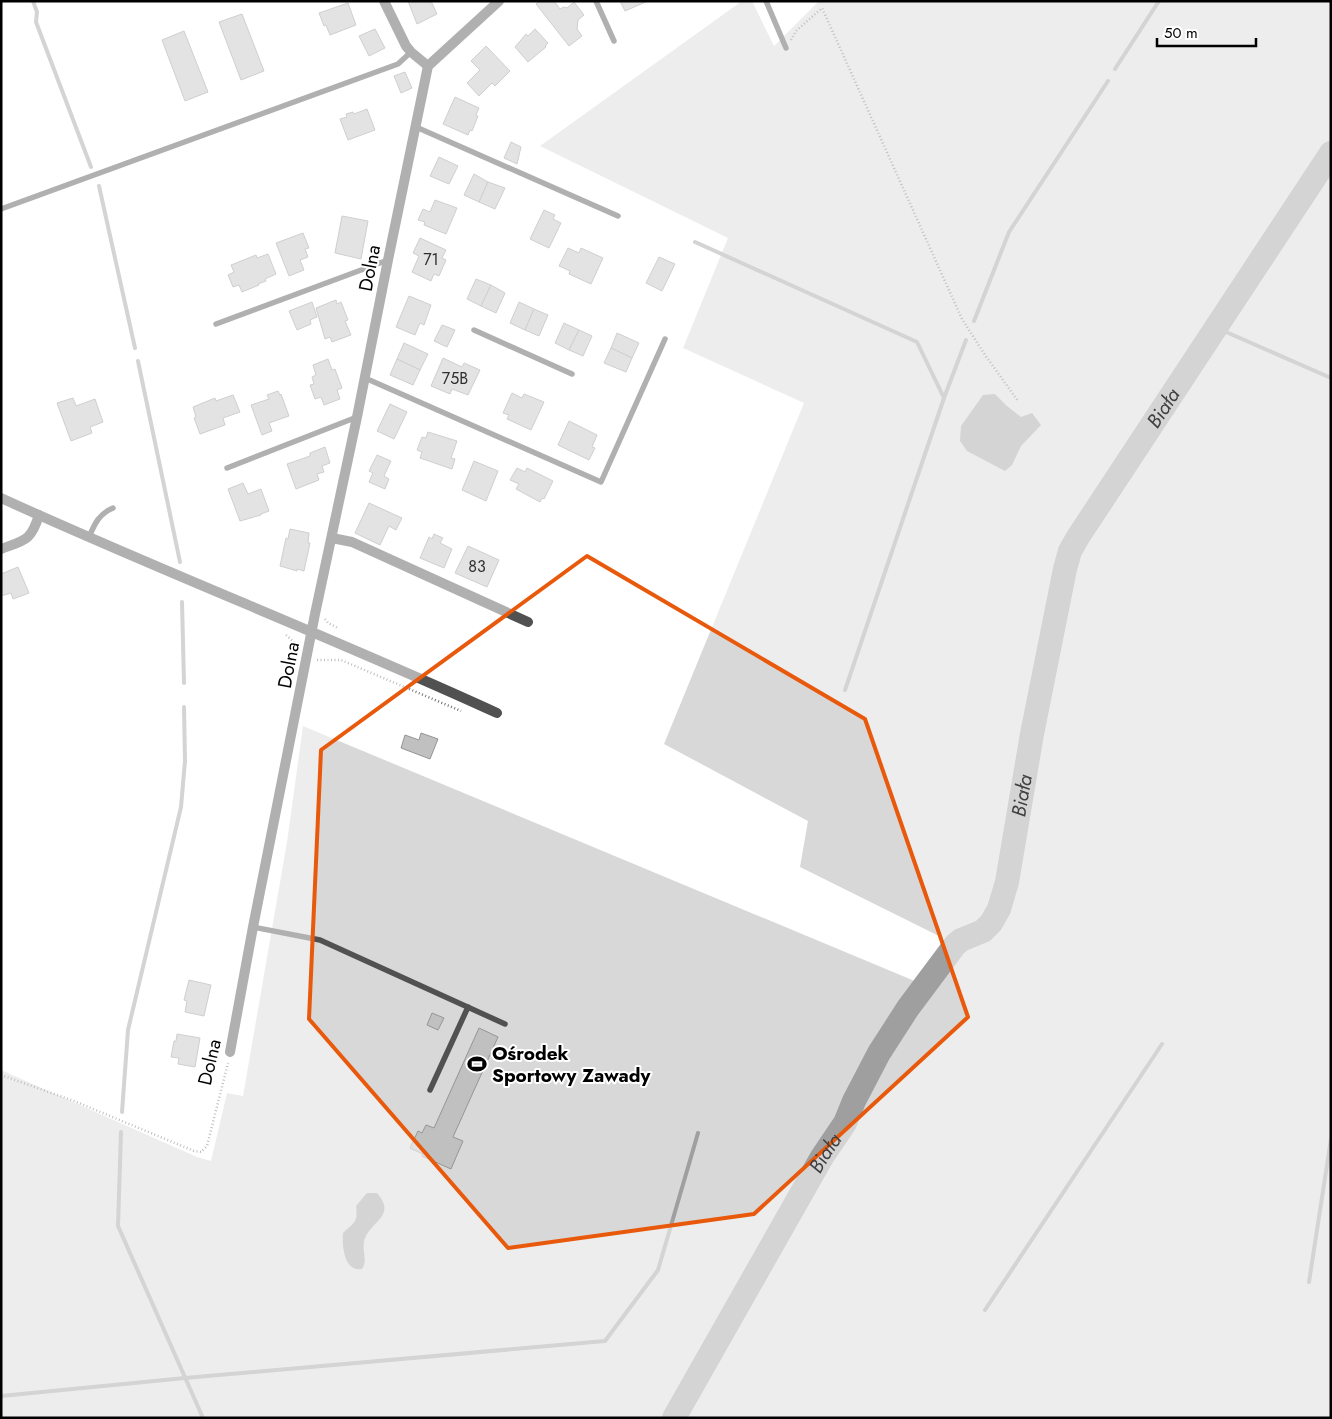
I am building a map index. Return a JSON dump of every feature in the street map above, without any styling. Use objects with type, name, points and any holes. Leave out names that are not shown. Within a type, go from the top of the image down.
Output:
[{"type":"street","points":[[384,1],[411,52],[428,66],[499,1]]},
{"type":"street","name":"Dolna","points":[[230,1052],[312,632],[358,417],[428,66]]},
{"type":"street","points":[[1,498],[498,713]]},
{"type":"street","points":[[1,549],[29,537],[36,527],[39,515]]},
{"type":"street","points":[[332,538],[352,542],[528,622]]},
{"type":"lane","points":[[596,1],[614,41]]},
{"type":"lane","points":[[766,1],[786,48]]},
{"type":"lane","points":[[1,209],[398,64],[411,52]]},
{"type":"lane","points":[[416,127],[618,216]]},
{"type":"lane","points":[[216,324],[388,260]]},
{"type":"lane","points":[[474,330],[572,374]]},
{"type":"lane","points":[[365,378],[601,482],[665,340]]},
{"type":"lane","points":[[227,468],[358,417]]},
{"type":"lane","points":[[89,537],[97,519],[103,512],[114,508]]},
{"type":"lane","points":[[253,927],[320,940],[505,1024]]},
{"type":"lane","points":[[430,1090],[468,1007]]},
{"type":"path","points":[[786,48],[796,31],[822,8],[962,319],[1018,401]]},
{"type":"path","points":[[324,618],[328,623],[338,628]]},
{"type":"path","points":[[283,633],[294,642],[298,654],[307,658],[313,660],[341,660],[463,712]]},
{"type":"path","name":"Dolna","points":[[1,1075],[74,1101],[194,1151],[201,1152],[207,1146],[230,1052]]},
{"type":"highlighted area","points":[[587,556],[865,719],[968,1017],[754,1214],[508,1248],[309,1019],[321,750]]},
{"type":"shaded area","points":[[742,1],[752,1],[774,46],[819,1],[1331,1],[1331,1418],[1,1418],[1,1070],[197,1157],[211,1161],[227,1093],[243,1096],[287,842],[303,726],[917,982],[945,939],[800,867],[808,821],[664,744],[804,403],[683,348],[728,238],[540,146]]},
{"type":"shaded area","points":[[995,394],[1021,417],[1032,413],[1041,425],[1021,446],[1012,465],[1005,471],[967,451],[960,441],[961,426],[983,395]]},
{"type":"shaded area","points":[[367,1193],[377,1193],[383,1201],[385,1208],[380,1219],[371,1229],[364,1242],[364,1266],[362,1269],[356,1269],[351,1266],[345,1257],[343,1233],[355,1221],[356,1206]]},
{"type":"building","points":[[408,1],[431,1],[437,14],[417,24]]},
{"type":"building","points":[[540,1],[554,1],[560,9],[567,8],[574,2],[584,15],[578,20],[577,29],[582,36],[569,46],[536,4]]},
{"type":"building","points":[[620,1],[648,1],[625,11]]},
{"type":"building","points":[[348,3],[356,25],[330,35],[319,13]]},
{"type":"building","points":[[242,14],[264,71],[241,80],[219,22]]},
{"type":"building","points":[[375,29],[385,48],[369,56],[359,36]]},
{"type":"building","points":[[535,29],[548,43],[546,47],[528,62],[515,47],[526,34],[528,36]]},
{"type":"building","points":[[184,31],[208,92],[185,101],[162,40]]},
{"type":"building","points":[[486,46],[510,71],[495,86],[492,83],[479,96],[467,83],[480,70],[471,61]]},
{"type":"building","points":[[405,72],[412,88],[401,93],[394,76]]},
{"type":"building","points":[[455,97],[479,108],[472,131],[470,130],[468,135],[443,124]]},
{"type":"building","points":[[367,109],[375,130],[348,140],[340,119],[347,117],[346,114],[353,112],[354,114]]},
{"type":"building","points":[[511,142],[521,147],[517,164],[504,158]]},
{"type":"building","points":[[439,157],[458,166],[449,184],[430,176]]},
{"type":"building","points":[[474,174],[488,182],[479,202],[464,195]]},
{"type":"building","points":[[488,182],[505,188],[495,209],[479,202]]},
{"type":"building","points":[[435,200],[457,208],[446,234],[424,225],[425,222],[418,220],[423,209],[430,212]]},
{"type":"building","points":[[544,210],[555,215],[553,219],[561,223],[549,248],[530,239]]},
{"type":"building","points":[[342,216],[368,221],[361,259],[335,253]]},
{"type":"building","points":[[303,233],[309,248],[305,249],[308,257],[300,260],[304,270],[289,276],[276,243]]},
{"type":"building","points":[[420,238],[446,250],[442,258],[446,260],[439,276],[434,274],[431,281],[412,272],[419,256],[413,253]]},
{"type":"building","points":[[568,248],[579,253],[581,248],[603,258],[591,284],[569,274],[570,271],[559,266]]},
{"type":"building","points":[[268,254],[276,274],[265,279],[266,281],[259,285],[242,292],[239,285],[233,287],[228,275],[234,272],[231,265],[256,255],[257,258]]},
{"type":"building","points":[[659,257],[675,264],[662,291],[646,283]]},
{"type":"building","points":[[476,279],[491,285],[481,306],[467,299]]},
{"type":"building","points":[[491,285],[505,293],[496,313],[481,306]]},
{"type":"building","points":[[409,296],[431,305],[424,325],[420,323],[415,335],[396,327]]},
{"type":"building","points":[[336,300],[337,304],[341,302],[348,320],[345,321],[351,335],[332,342],[330,337],[325,339],[316,308]]},
{"type":"building","points":[[312,302],[317,317],[310,320],[311,324],[297,330],[289,311]]},
{"type":"building","points":[[519,302],[534,309],[525,330],[510,323]]},
{"type":"building","points":[[534,309],[548,315],[539,336],[525,330]]},
{"type":"building","points":[[564,323],[579,330],[569,350],[555,343]]},
{"type":"building","points":[[442,325],[455,330],[447,347],[434,341]]},
{"type":"building","points":[[579,330],[592,336],[583,356],[569,350]]},
{"type":"building","points":[[617,333],[639,343],[632,358],[611,348]]},
{"type":"building","points":[[404,343],[428,354],[420,370],[397,359]]},
{"type":"building","points":[[611,348],[632,358],[626,372],[604,363]]},
{"type":"building","points":[[443,358],[462,367],[464,363],[480,370],[468,395],[452,389],[450,394],[431,386]]},
{"type":"building","points":[[328,359],[332,370],[335,369],[342,388],[337,390],[340,399],[324,405],[321,397],[315,399],[310,385],[314,384],[312,377],[316,375],[313,365]]},
{"type":"building","points":[[397,359],[420,370],[413,385],[390,375]]},
{"type":"building","points":[[278,391],[281,394],[289,416],[269,423],[272,431],[262,435],[251,405],[269,399],[267,395]]},
{"type":"building","points":[[512,393],[522,398],[524,394],[544,402],[531,430],[507,419],[509,415],[503,413]]},
{"type":"building","points":[[233,395],[240,412],[223,418],[225,425],[200,434],[194,418],[196,417],[193,407],[215,398],[216,401]]},
{"type":"building","points":[[73,398],[76,406],[95,399],[103,422],[90,427],[92,433],[71,441],[57,403]]},
{"type":"building","points":[[390,404],[407,412],[394,439],[377,431]]},
{"type":"building","points":[[569,421],[597,435],[592,447],[595,448],[589,460],[558,445]]},
{"type":"building","points":[[428,432],[457,441],[451,458],[455,459],[452,469],[420,458],[422,452],[417,450],[422,437],[426,438]]},
{"type":"building","points":[[325,447],[330,463],[322,466],[324,472],[317,474],[319,480],[296,489],[287,464],[310,456],[310,453]]},
{"type":"building","points":[[377,455],[391,461],[384,476],[389,479],[385,489],[369,482],[373,473],[369,471]]},
{"type":"building","points":[[474,461],[498,471],[486,501],[462,490]]},
{"type":"building","points":[[517,468],[525,472],[527,468],[553,481],[544,499],[542,498],[540,502],[516,489],[519,484],[510,480]]},
{"type":"building","points":[[243,483],[248,494],[261,489],[269,511],[240,521],[228,489]]},
{"type":"building","points":[[369,503],[402,518],[396,530],[389,526],[380,545],[355,533]]},
{"type":"building","points":[[290,529],[309,533],[308,543],[310,543],[304,571],[280,566],[286,538],[288,539]]},
{"type":"building","points":[[434,534],[443,538],[440,543],[452,549],[444,568],[420,558],[429,537],[432,539]]},
{"type":"building","points":[[468,546],[499,560],[487,587],[455,573]]},
{"type":"building","points":[[18,567],[29,593],[13,599],[11,593],[1,596],[1,574]]},
{"type":"building","points":[[421,733],[438,739],[430,759],[401,748],[405,735],[419,740]]},
{"type":"building","points":[[189,980],[211,985],[204,1016],[185,1012],[187,1001],[184,1000]]},
{"type":"building","points":[[432,1013],[444,1018],[438,1030],[427,1025]]},
{"type":"building","points":[[479,1028],[498,1037],[453,1137],[463,1141],[451,1169],[422,1156],[423,1154],[410,1148],[418,1131],[422,1133],[426,1125],[434,1128]]},
{"type":"building","points":[[177,1034],[200,1038],[195,1067],[178,1064],[179,1058],[171,1057]]},
{"type":"waterway","points":[[33,1],[37,12],[36,22],[91,167]]},
{"type":"waterway","points":[[1115,69],[1159,1]]},
{"type":"waterway","points":[[974,321],[1009,232],[1108,81]]},
{"type":"waterway","name":"Biała","points":[[674,1418],[822,1157],[845,1123],[854,1101],[879,1053],[908,1008],[955,945],[961,940],[983,931],[991,923],[999,909],[1007,882],[1032,734],[1070,551],[1331,153]]},
{"type":"waterway","points":[[99,186],[135,348]]},
{"type":"waterway","points":[[695,242],[917,342],[944,398]]},
{"type":"waterway","points":[[1217,328],[1331,378]]},
{"type":"waterway","points":[[845,690],[944,398],[966,340]]},
{"type":"waterway","points":[[138,361],[180,562]]},
{"type":"waterway","points":[[182,602],[184,683]]},
{"type":"waterway","points":[[122,1112],[128,1030],[181,807],[185,761],[184,707]]},
{"type":"waterway","points":[[985,1310],[1162,1044]]},
{"type":"waterway","points":[[121,1132],[118,1226],[203,1418]]},
{"type":"waterway","points":[[1,1396],[605,1341],[658,1270],[698,1133]]},
{"type":"waterway","points":[[1309,1282],[1331,1139]]},
{"type":"place","name":"Ośrodek Sportowy Zawady","points":[[477,1064]]}]
